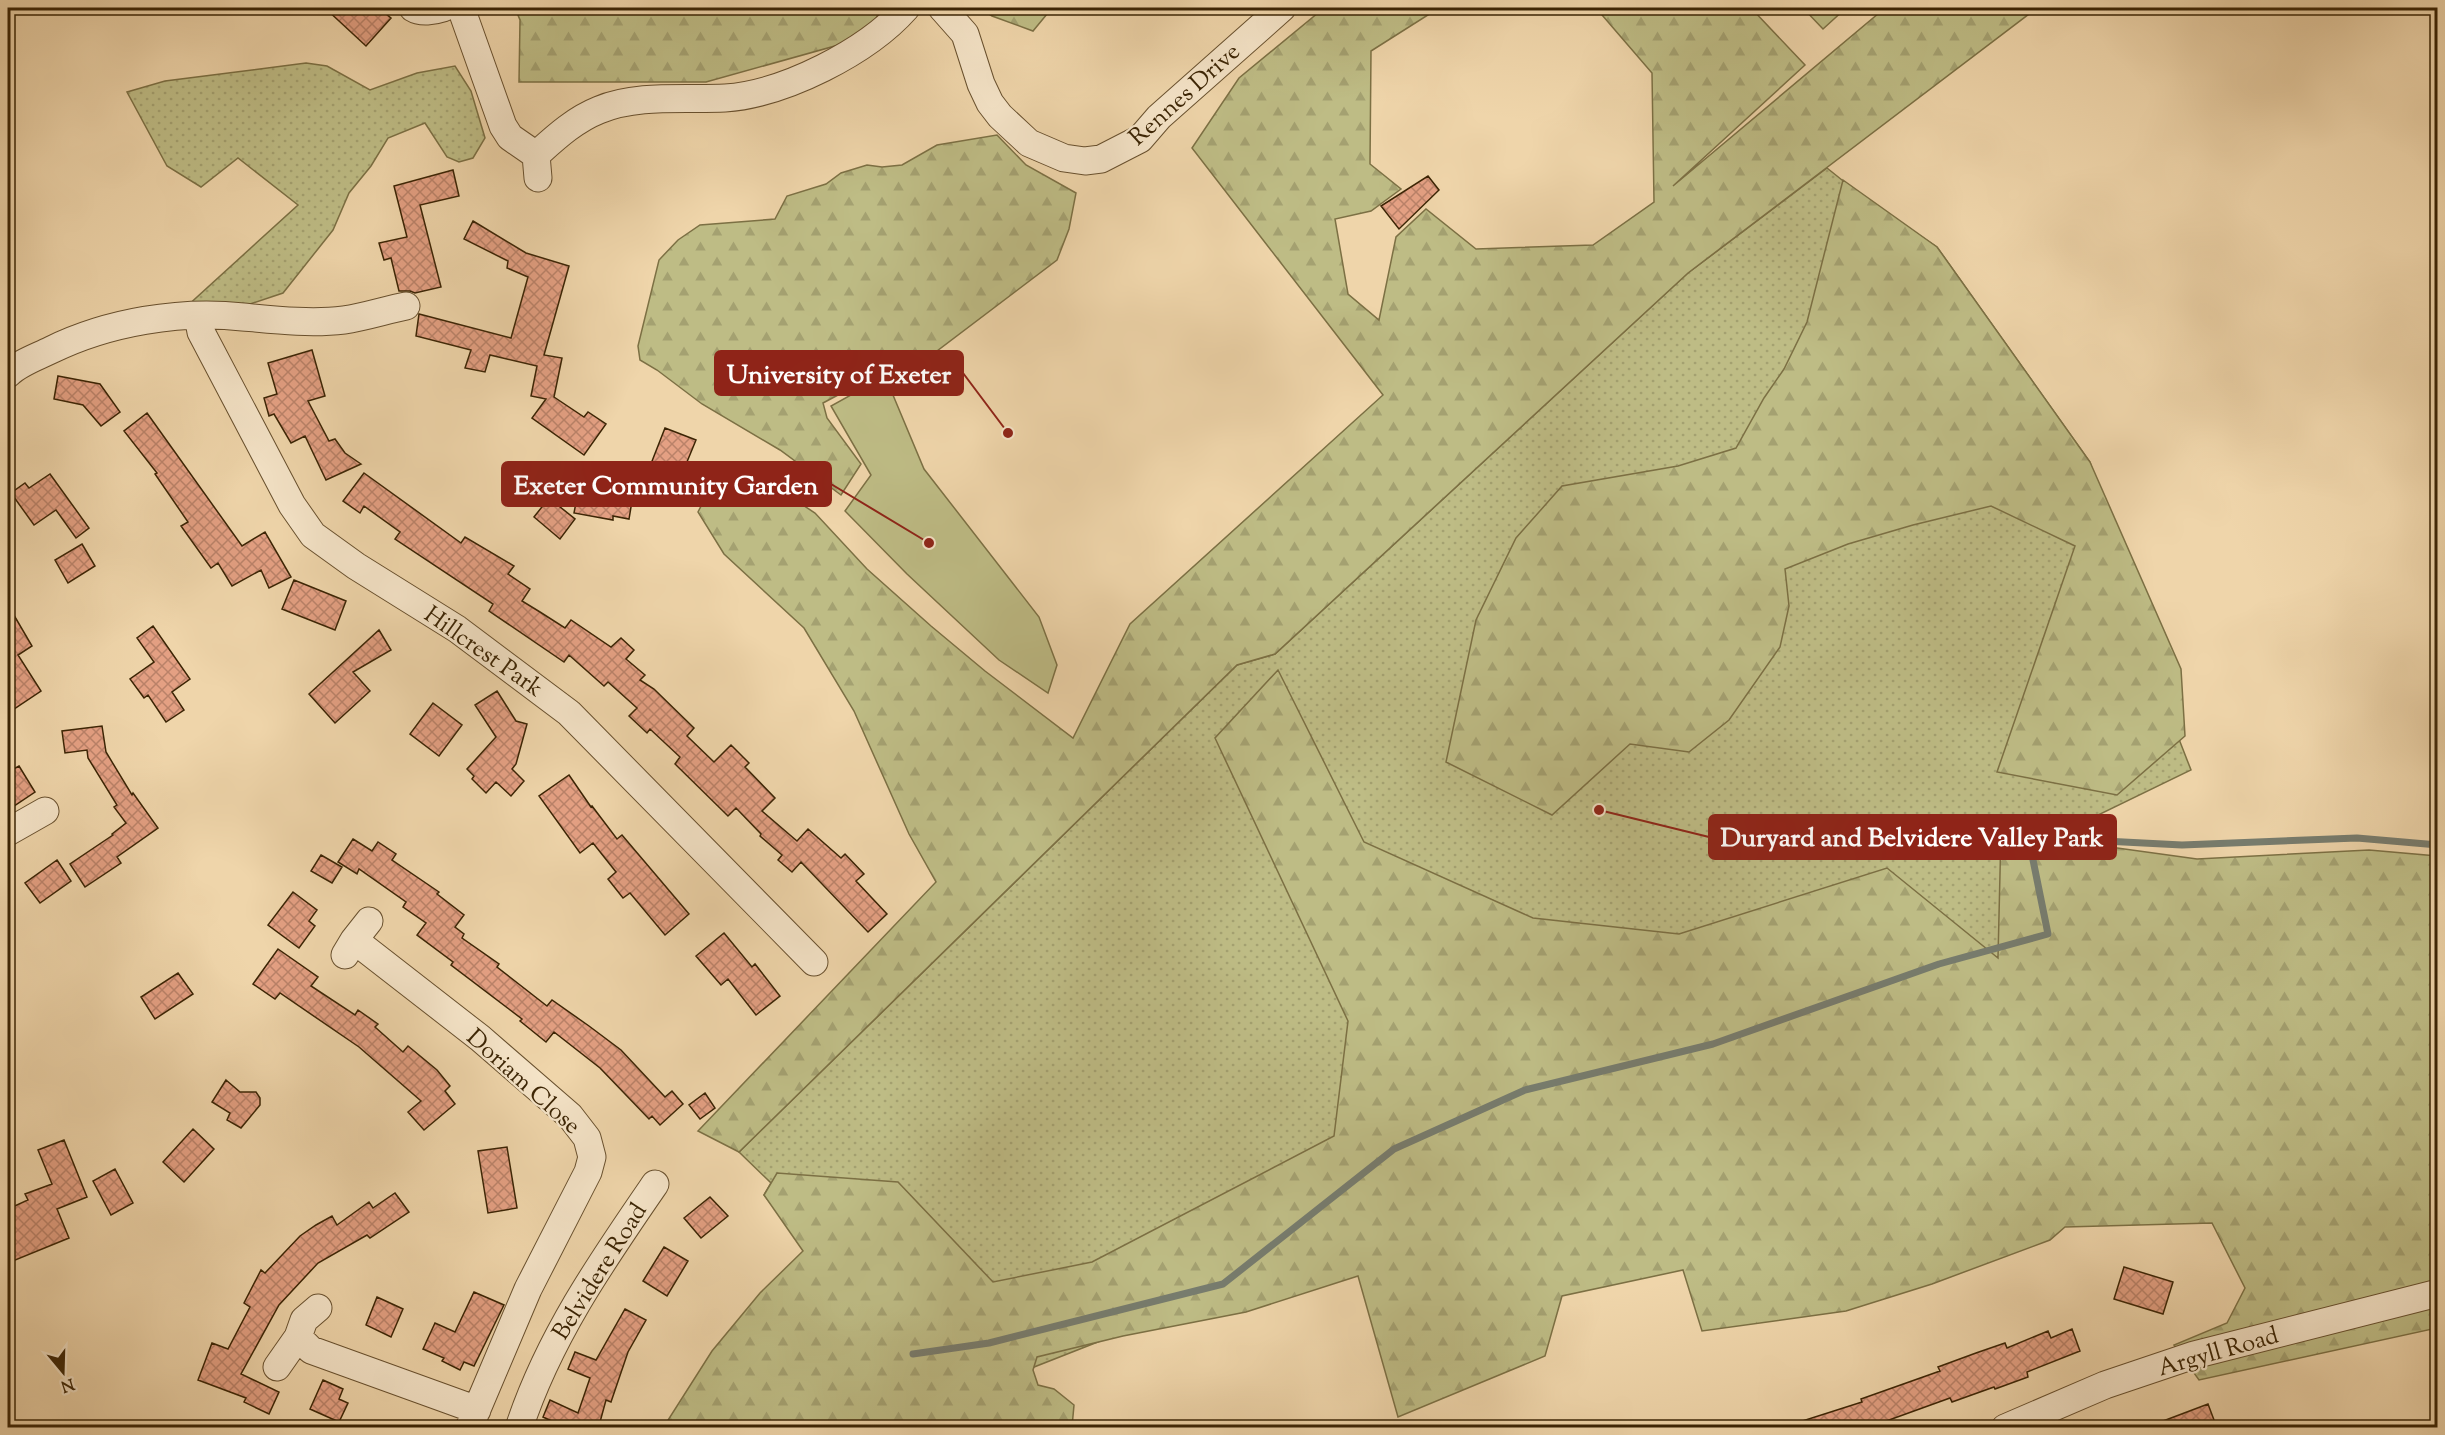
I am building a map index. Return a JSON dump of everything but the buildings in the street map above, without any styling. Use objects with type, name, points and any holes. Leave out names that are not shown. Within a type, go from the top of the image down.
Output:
[{"type":"street","points":[[412,8],[435,10],[443,8]]},
{"type":"street","points":[[461,8],[503,126],[537,167],[564,130],[600,109],[632,102],[729,98],[764,92],[799,79],[858,49],[893,22],[906,8]]},
{"type":"street","name":"Rennes Drive","points":[[942,8],[965,33],[981,84],[990,103],[1000,116],[1017,133],[1037,147],[1064,158],[1085,161],[1101,159],[1140,139],[1159,117],[1282,8]]},
{"type":"street","points":[[8,374],[31,359],[68,341],[104,330],[160,319],[198,316],[267,320],[343,320],[406,306]]},
{"type":"street","name":"Hillcrest Park","points":[[198,316],[201,332],[292,505],[313,535],[356,566],[457,629],[569,712],[813,962]]},
{"type":"street","points":[[8,832],[45,811]]},
{"type":"street","name":"Doriam Close","points":[[356,939],[480,1038],[570,1116],[587,1138],[592,1157],[588,1172],[528,1289],[473,1419]]},
{"type":"street","name":"Belvidere Road","points":[[519,1428],[557,1335],[589,1279],[656,1184]]},
{"type":"street","name":"Argyll Road","points":[[2005,1428],[2105,1385],[2194,1355],[2438,1293]]},
{"type":"street","points":[[278,1367],[298,1337],[304,1320],[318,1308]]},
{"type":"street","points":[[298,1337],[311,1350],[473,1419]]},
{"type":"green space","points":[[515,8],[881,8],[867,37],[706,82],[519,82],[520,20]]},
{"type":"green space","points":[[980,8],[1052,8],[1033,31],[992,16]]},
{"type":"green space","points":[[1324,8],[1439,8],[1371,51],[1370,164],[1401,189],[1371,211],[1335,219],[1348,294],[1379,320],[1396,237],[1426,209],[1476,249],[1593,245],[1654,202],[1652,73],[1596,8],[1751,8],[1805,65],[1673,186],[1885,8],[2037,8],[1688,273],[1275,654],[1237,665],[739,1152],[698,1131],[936,882],[909,834],[854,711],[804,628],[724,554],[698,512],[715,479],[737,462],[815,513],[867,569],[931,626],[985,671],[1073,738],[1130,624],[1383,395],[1192,148],[1239,78]]},
{"type":"green space","points":[[1803,8],[1846,8],[1823,29]]},
{"type":"green space","points":[[306,63],[327,66],[370,90],[417,73],[455,66],[471,91],[485,138],[473,158],[459,162],[447,157],[425,123],[388,138],[371,166],[349,193],[333,230],[283,293],[241,307],[185,308],[298,205],[238,158],[201,187],[167,166],[127,92],[165,81]]},
{"type":"green space","points":[[997,135],[1026,165],[1076,193],[1069,229],[1057,260],[912,370],[906,391],[895,386],[883,371],[823,403],[827,418],[861,464],[841,495],[780,450],[702,404],[640,360],[638,346],[659,260],[678,240],[700,225],[775,219],[787,196],[826,184],[841,173],[867,165],[882,167],[902,165],[937,145]]},
{"type":"green space","points":[[1827,168],[1867,200],[1937,247],[2090,462],[2170,716],[2191,770],[2028,849],[2060,936],[1933,978],[1230,1290],[930,1408],[764,1195],[771,1183],[739,1152],[1237,665],[1275,654],[1688,273]]},
{"type":"green space","points":[[1843,180],[1937,247],[2090,462],[2181,669],[2185,736],[2117,795],[1997,772],[2075,546],[1991,506],[1848,544],[1785,569],[1789,606],[1780,647],[1729,720],[1689,752],[1630,744],[1552,815],[1446,762],[1476,620],[1516,538],[1562,486],[1678,466],[1736,448],[1764,398],[1784,369],[1807,322]]},
{"type":"green space","points":[[885,376],[924,469],[1039,617],[1057,665],[1048,693],[999,660],[907,574],[845,511],[871,475],[831,406]]},
{"type":"green space","points":[[1278,670],[1364,842],[1533,918],[1679,934],[1887,868],[1998,958],[2001,832],[2197,859],[2369,850],[2437,856],[2437,1328],[2199,1380],[2174,1345],[2227,1323],[2245,1288],[2212,1223],[2065,1227],[2050,1240],[1932,1284],[1846,1311],[1702,1331],[1683,1270],[1562,1296],[1545,1356],[1398,1417],[1358,1276],[1246,1312],[1123,1336],[1037,1357],[1033,1370],[1038,1385],[1054,1389],[1074,1405],[1072,1427],[663,1428],[712,1351],[760,1293],[803,1251],[764,1195],[777,1173],[898,1182],[993,1282],[1092,1262],[1334,1136],[1348,1021],[1215,738]]},
{"type":"waterway","points":[[913,1354],[989,1343],[1223,1284],[1394,1149],[1525,1090],[1713,1044],[1939,964],[2048,934],[2032,855],[2085,840],[2182,845],[2357,838],[2438,845]]},
{"type":"place","name":"University of Exeter","points":[[1008,433]]},
{"type":"place","name":"Exeter Community Garden","points":[[929,543]]},
{"type":"place","name":"Duryard and Belvidere Valley Park","points":[[1599,810]]}]
